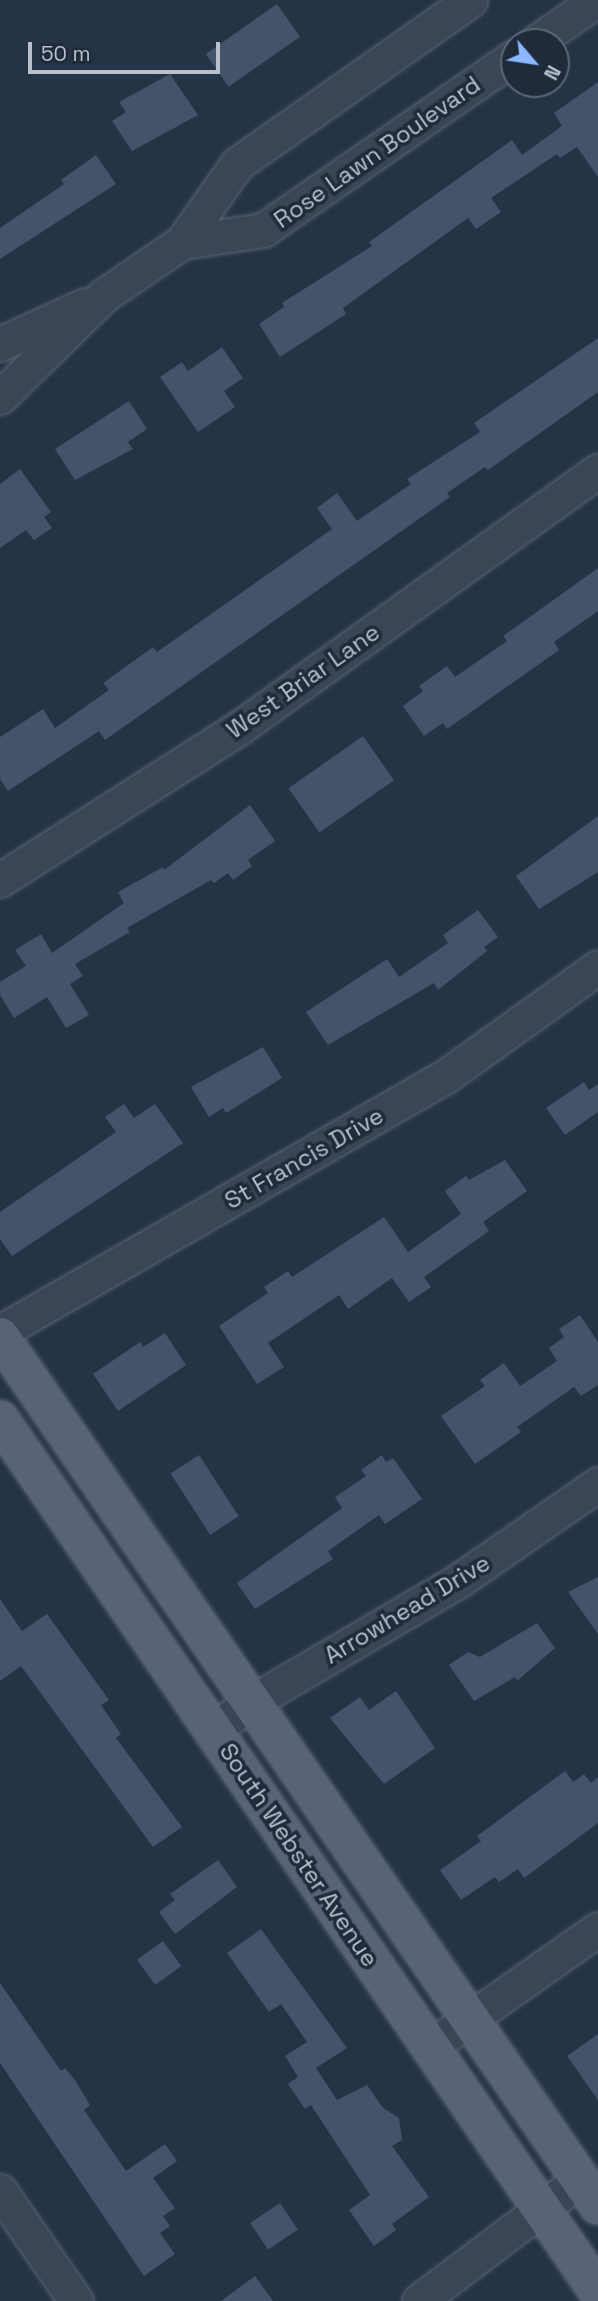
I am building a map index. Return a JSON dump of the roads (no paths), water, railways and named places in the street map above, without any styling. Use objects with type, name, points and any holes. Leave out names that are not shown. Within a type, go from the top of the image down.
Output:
[{"type":"main road","name":"South Webster Avenue","points":[[0,1335],[250,1703],[589,2192]]},
{"type":"main road","name":"South Webster Avenue","points":[[0,1420],[598,2291]]},
{"type":"street","points":[[182,242],[237,164],[470,0]]},
{"type":"street","points":[[556,28],[597,0]]},
{"type":"street","name":"Rose Lawn Boulevard","points":[[0,397],[103,296],[182,242],[263,230],[500,67]]},
{"type":"street","points":[[0,344],[103,296]]},
{"type":"street","name":"West Briar Lane","points":[[0,880],[240,727],[598,471]]},
{"type":"street","name":"St Francis Drive","points":[[0,1335],[446,1076],[598,967]]},
{"type":"street","name":"Arrowhead Drive","points":[[213,1730],[250,1703],[461,1579],[598,1484]]},
{"type":"street","points":[[430,2047],[598,1929]]},
{"type":"street","points":[[0,2191],[76,2301]]},
{"type":"street","points":[[419,2301],[542,2209],[589,2192]]}]
